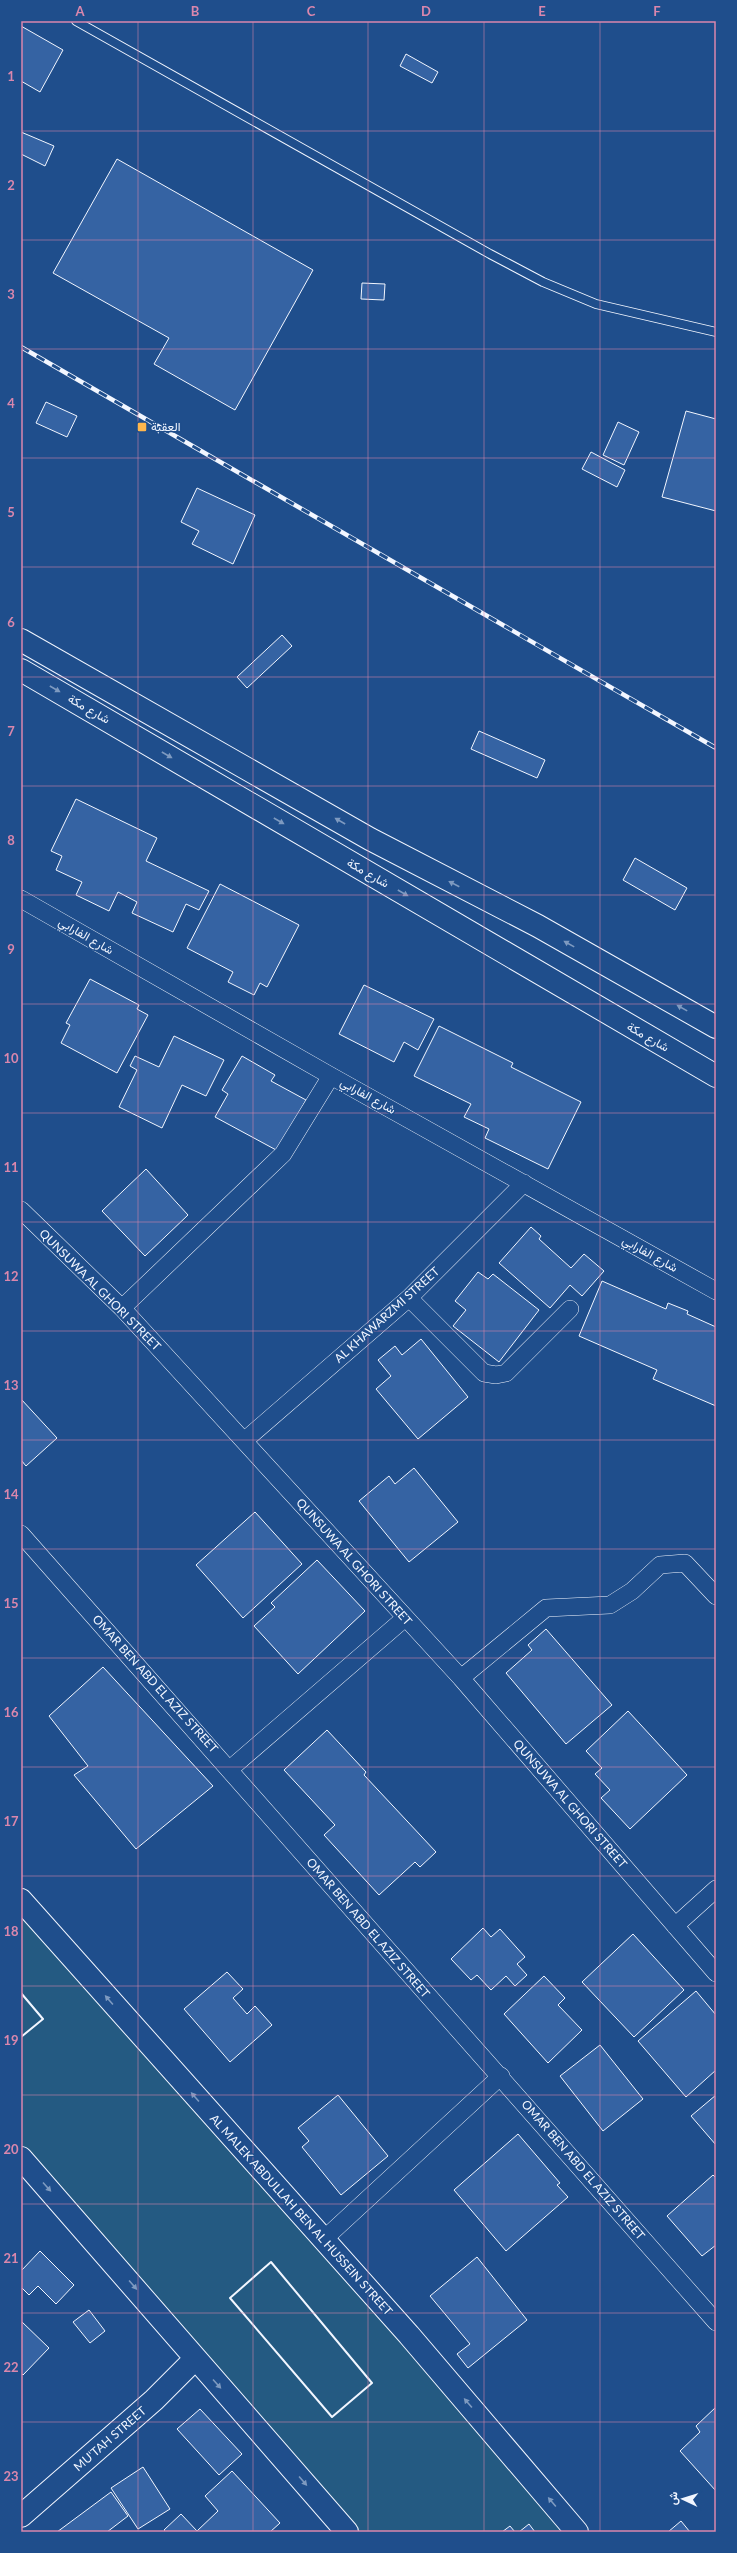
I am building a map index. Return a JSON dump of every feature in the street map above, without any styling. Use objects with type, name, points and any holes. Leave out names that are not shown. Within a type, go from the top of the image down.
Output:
[{"type":"main road","points":[[21,640],[370,839],[538,926],[716,1027]]},
{"type":"main road","name":"شارع مكة","points":[[21,670],[716,1076]]},
{"type":"main road","name":"AL MALEK ABDULLAH BEN AL HUSSEIN STREET","points":[[21,1900],[409,2335],[573,2531]]},
{"type":"main road","points":[[21,2158],[146,2299],[195,2359],[347,2532]]},
{"type":"main road","name":"MU'TAH STREET","points":[[21,2516],[154,2400],[195,2359]]},
{"type":"street","name":"شارع الفارابي","points":[[21,899],[331,1076],[716,1291]]},
{"type":"street","points":[[122,1308],[283,1154],[331,1076]]},
{"type":"street","name":"AL KHAWARZMI STREET","points":[[244,1441],[409,1298],[524,1183]]},
{"type":"street","name":"QUNSUWA AL GHORI STREET","points":[[21,1210],[122,1308],[461,1678],[716,1973]]},
{"type":"street","points":[[409,1298],[484,1373],[496,1375],[506,1373],[570,1309]]},
{"type":"street","name":"OMAR BEN ABD EL AZIZ STREET","points":[[21,1534],[230,1769],[342,1899],[501,2076],[716,2322]]},
{"type":"street","points":[[461,1678],[546,1608],[610,1605],[632,1592],[660,1565],[685,1563],[716,1596]]},
{"type":"street","points":[[230,1769],[405,1618]]},
{"type":"street","points":[[675,1926],[716,1889]]},
{"type":"street","points":[[323,2240],[501,2076]]},
{"type":"lane","points":[[76,21],[490,254],[543,282],[596,304],[716,332]]},
{"type":"shaded area","points":[[21,1911],[318,2244],[564,2532],[360,2532],[194,2348],[21,2146]]},
{"type":"building","points":[[21,26],[63,50],[40,92],[21,81]]},
{"type":"building","points":[[406,54],[438,72],[432,83],[400,66]]},
{"type":"building","points":[[21,132],[54,146],[45,166],[21,154]]},
{"type":"building","points":[[117,159],[313,270],[235,410],[154,364],[169,338],[53,273]]},
{"type":"building","points":[[362,283],[385,284],[384,300],[361,299]]},
{"type":"building","points":[[46,402],[77,416],[67,437],[36,423]]},
{"type":"building","points":[[686,411],[716,419],[716,511],[662,497]]},
{"type":"building","points":[[618,422],[639,432],[624,465],[603,455]]},
{"type":"building","points":[[591,452],[625,470],[617,487],[582,469]]},
{"type":"building","points":[[197,488],[255,515],[233,564],[192,544],[199,531],[181,522]]},
{"type":"building","points":[[282,635],[292,646],[247,688],[237,677]]},
{"type":"building","points":[[479,731],[545,760],[537,778],[471,749]]},
{"type":"building","points":[[76,799],[157,838],[146,861],[209,891],[199,910],[186,904],[173,932],[132,913],[137,902],[118,892],[109,911],[76,895],[82,882],[56,870],[62,856],[51,851]]},
{"type":"building","points":[[635,858],[687,888],[675,910],[623,880]]},
{"type":"building","points":[[220,884],[299,925],[267,987],[260,983],[254,995],[228,982],[233,972],[187,948]]},
{"type":"building","points":[[90,979],[139,1005],[137,1009],[148,1015],[117,1073],[61,1043],[70,1025],[66,1023]]},
{"type":"building","points":[[364,985],[434,1019],[418,1050],[404,1042],[394,1062],[339,1034]]},
{"type":"building","points":[[439,1026],[513,1063],[511,1067],[581,1102],[548,1169],[485,1138],[489,1129],[464,1117],[471,1104],[414,1076]]},
{"type":"building","points":[[174,1036],[224,1060],[206,1096],[182,1085],[162,1128],[119,1107],[137,1070],[130,1066],[135,1056],[159,1067]]},
{"type":"building","points":[[242,1056],[275,1075],[271,1081],[306,1100],[278,1151],[215,1117],[228,1094],[222,1090]]},
{"type":"building","points":[[146,1169],[188,1215],[145,1256],[102,1211]]},
{"type":"building","points":[[531,1227],[541,1236],[539,1239],[571,1268],[584,1254],[604,1271],[582,1296],[570,1285],[550,1308],[499,1263]]},
{"type":"building","points":[[478,1272],[488,1279],[493,1274],[539,1310],[499,1362],[453,1326],[466,1310],[455,1301]]},
{"type":"building","points":[[602,1281],[666,1309],[668,1303],[688,1311],[687,1314],[716,1327],[716,1406],[653,1379],[657,1370],[579,1336]]},
{"type":"building","points":[[421,1339],[468,1397],[418,1439],[376,1389],[391,1376],[378,1360],[395,1346],[402,1355]]},
{"type":"building","points":[[21,1399],[57,1438],[26,1466],[21,1460]]},
{"type":"building","points":[[414,1468],[458,1522],[409,1562],[359,1501],[389,1476],[395,1484]]},
{"type":"building","points":[[255,1512],[302,1564],[243,1618],[196,1565]]},
{"type":"building","points":[[317,1560],[365,1611],[298,1674],[254,1626],[275,1607],[271,1603]]},
{"type":"building","points":[[546,1629],[612,1705],[566,1744],[506,1673],[532,1650],[528,1645]]},
{"type":"building","points":[[103,1667],[213,1786],[136,1849],[74,1775],[88,1766],[49,1716]]},
{"type":"building","points":[[628,1711],[687,1775],[630,1829],[601,1798],[610,1790],[595,1774],[602,1768],[586,1751]]},
{"type":"building","points":[[327,1730],[366,1772],[364,1775],[436,1852],[420,1867],[415,1862],[379,1895],[324,1835],[335,1825],[284,1770]]},
{"type":"building","points":[[483,1928],[491,1937],[500,1929],[525,1957],[517,1964],[527,1975],[515,1986],[506,1976],[491,1990],[477,1975],[471,1980],[451,1959]]},
{"type":"building","points":[[633,1934],[684,1990],[634,2037],[582,1982]]},
{"type":"building","points":[[227,1972],[243,1989],[233,1998],[247,2014],[255,2006],[272,2025],[230,2062],[184,2009]]},
{"type":"building","points":[[544,1976],[565,1998],[558,2005],[582,2030],[548,2063],[504,2014]]},
{"type":"building","points":[[696,1991],[716,2015],[716,2070],[686,2097],[638,2041]]},
{"type":"building","points":[[600,2045],[643,2099],[603,2131],[560,2076]]},
{"type":"building","points":[[338,2095],[388,2156],[341,2195],[302,2147],[309,2141],[298,2128]]},
{"type":"building","points":[[716,2095],[716,2145],[691,2116]]},
{"type":"building","points":[[518,2134],[560,2183],[557,2185],[568,2197],[506,2251],[454,2190]]},
{"type":"building","points":[[713,2175],[716,2178],[716,2245],[702,2256],[667,2216]]},
{"type":"building","points":[[40,2251],[74,2285],[56,2304],[38,2286],[29,2295],[21,2287],[21,2271]]},
{"type":"building","points":[[477,2257],[527,2320],[468,2368],[457,2354],[470,2344],[430,2296]]},
{"type":"building","points":[[89,2310],[105,2331],[90,2343],[73,2322]]},
{"type":"building","points":[[21,2321],[49,2348],[23,2375],[21,2373]]},
{"type":"building","points":[[716,2407],[716,2491],[680,2451],[700,2432],[696,2426]]},
{"type":"building","points":[[200,2409],[242,2454],[219,2475],[177,2429]]},
{"type":"building","points":[[143,2467],[170,2509],[138,2529],[111,2488]]},
{"type":"building","points":[[232,2471],[280,2523],[270,2532],[166,2532],[164,2530],[181,2514],[197,2531],[218,2511],[205,2496]]},
{"type":"building","points":[[111,2492],[128,2516],[107,2532],[57,2532]]},
{"type":"building","points":[[681,2521],[690,2532],[668,2532]]},
{"type":"building","points":[[529,2524],[535,2532],[519,2532]]},
{"type":"building","points":[[510,2526],[515,2532],[502,2532]]},
{"type":"railway","points":[[21,347],[716,748]]},
{"type":"wall","points":[[21,1993],[43,2019],[21,2037]]},
{"type":"wall","points":[[271,2262],[372,2383],[332,2417],[230,2298],[271,2262]]},
{"type":"place","name":"العقبة","points":[[142,427]]}]
